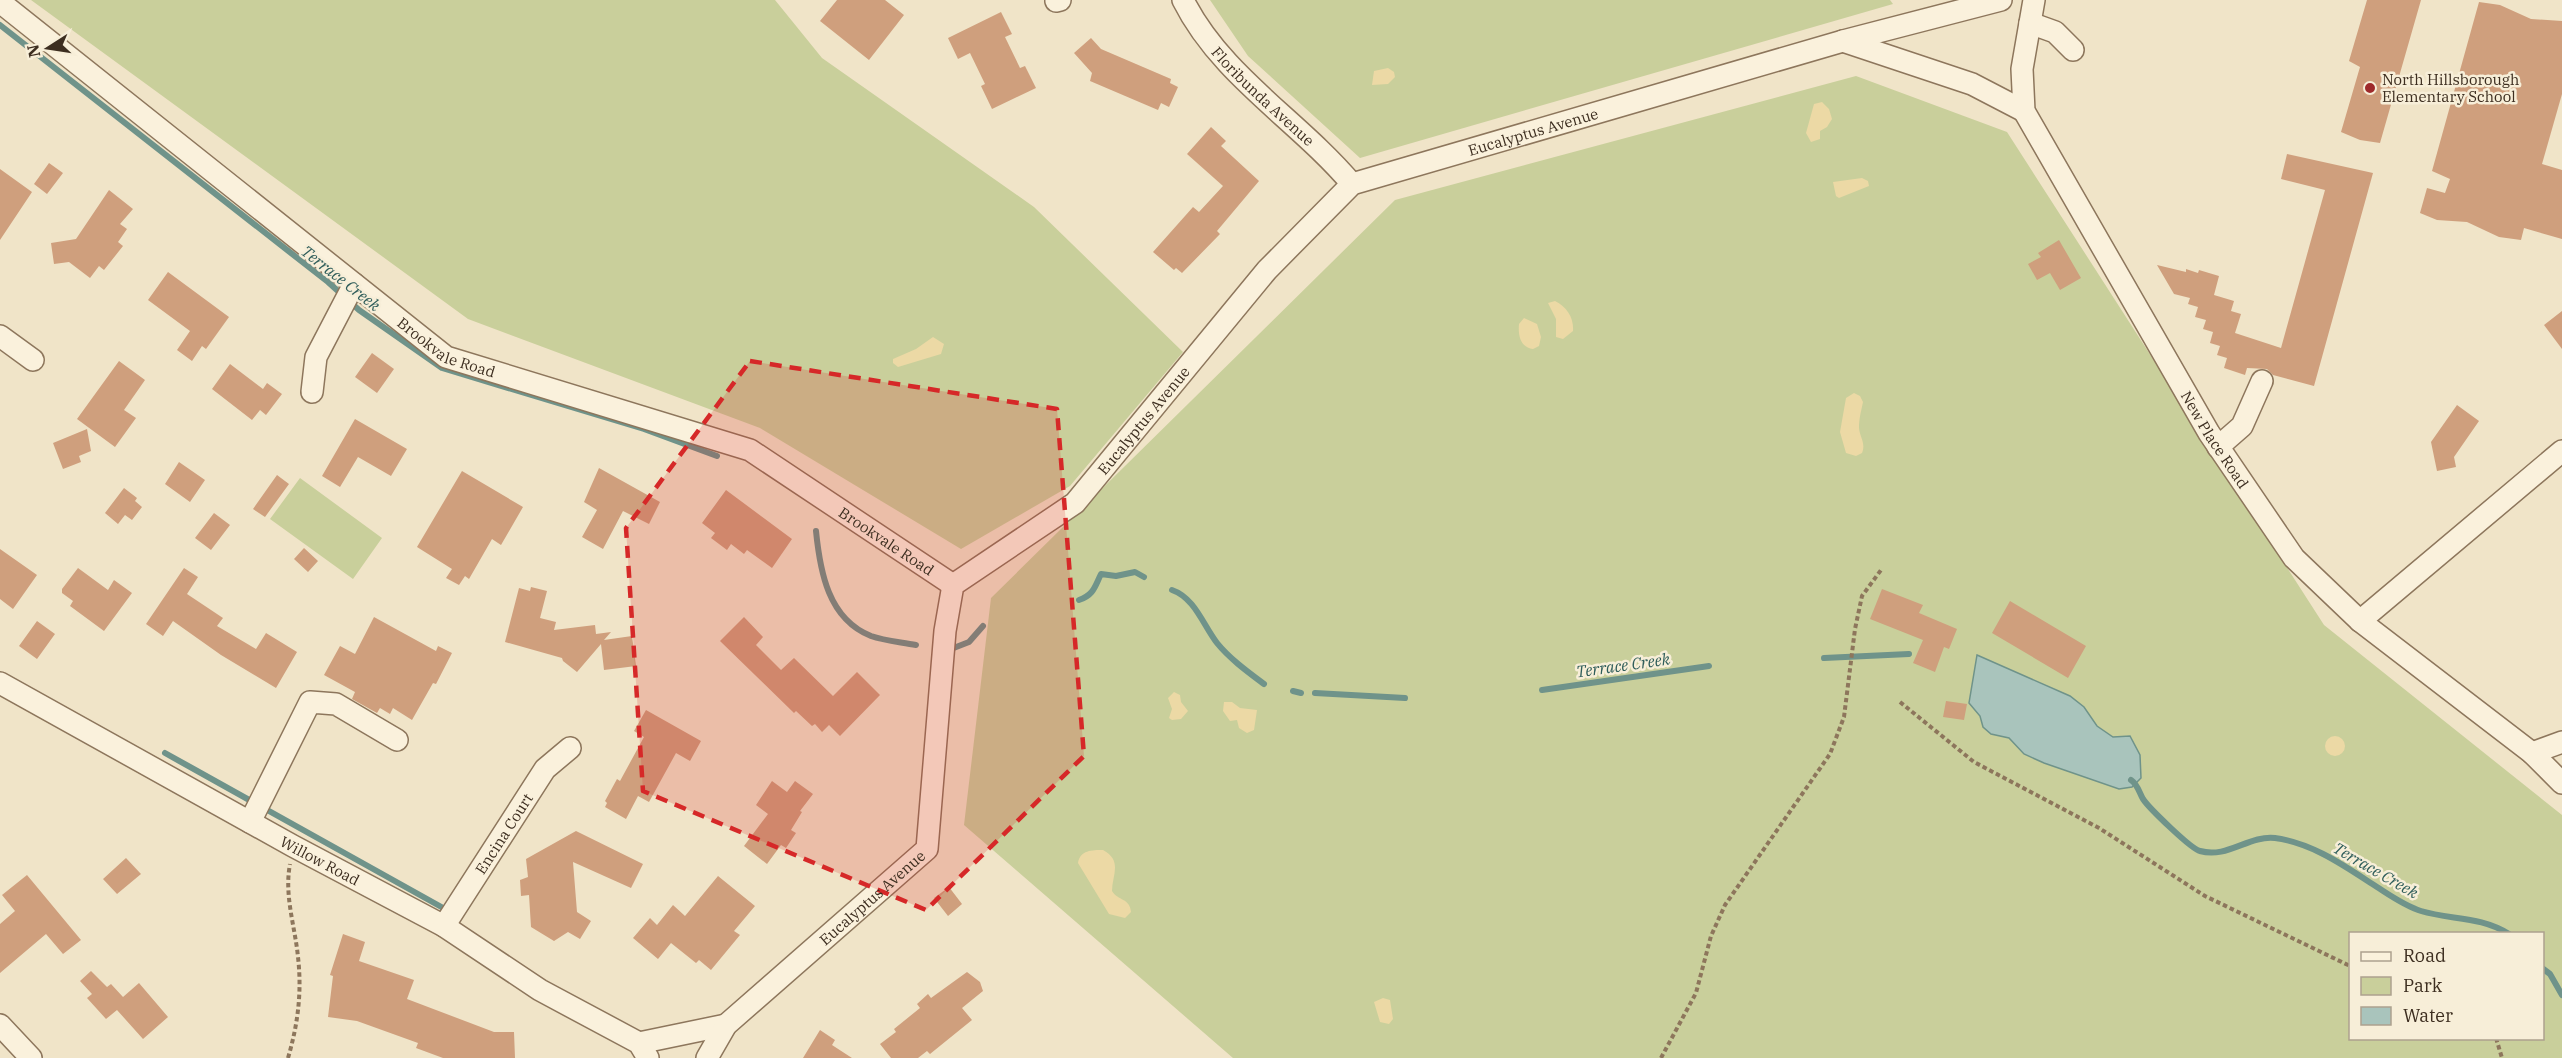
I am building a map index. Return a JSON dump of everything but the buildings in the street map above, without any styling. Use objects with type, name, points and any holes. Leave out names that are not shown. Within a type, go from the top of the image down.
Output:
[{"type":"street","name":"Floribunda Avenue","points":[[1183,0],[1195,24],[1229,66],[1326,154],[1352,184]]},
{"type":"street","name":"Eucalyptus Avenue","points":[[707,1058],[726,1025],[927,849],[945,631],[953,585],[1075,503],[1267,270],[1352,184],[1843,41],[2001,0]]},
{"type":"street","name":"New Place Road","points":[[2034,0],[2022,69],[2024,111],[2218,447],[2294,558],[2360,621],[2532,753],[2562,783]]},
{"type":"street","name":"Brookvale Road","points":[[0,2],[446,357],[750,450],[953,585]]},
{"type":"street","points":[[2030,24],[2055,32],[2073,50]]},
{"type":"street","points":[[1843,41],[1972,84],[2024,111]]},
{"type":"street","points":[[312,392],[316,357],[353,285]]},
{"type":"street","points":[[0,336],[33,360]]},
{"type":"street","points":[[2218,447],[2242,426],[2262,381]]},
{"type":"street","points":[[2360,621],[2562,450]]},
{"type":"street","name":"Willow Road","points":[[0,683],[255,812],[293,846],[444,926],[540,990],[643,1050],[726,1025]]},
{"type":"street","points":[[255,812],[310,702],[336,704],[397,740]]},
{"type":"street","points":[[2532,753],[2562,742]]},
{"type":"street","name":"Encina Court","points":[[444,926],[545,769],[570,748]]},
{"type":"street","points":[[0,1025],[31,1058]]},
{"type":"path","points":[[1661,1058],[1696,993],[1711,936],[1725,905],[1830,754],[1844,717],[1853,644],[1862,596],[1881,570]]},
{"type":"path","points":[[1899,702],[1974,762],[2099,828],[2205,896],[2349,966]]},
{"type":"path","points":[[288,1058],[301,996],[298,956],[287,883],[293,846]]},
{"type":"path","points":[[2497,1040],[2502,1058]]},
{"type":"highlighted area","points":[[750,361],[1057,409],[1084,756],[926,910],[643,791],[626,528]]},
{"type":"green space","points":[[31,0],[775,0],[822,58],[1034,207],[1183,352],[1070,486],[961,549],[760,428],[468,319]]},
{"type":"green space","points":[[1210,0],[1890,0],[1893,4],[1360,158],[1248,56]]},
{"type":"green space","points":[[1856,76],[2007,132],[2324,625],[2562,815],[2562,1058],[1233,1058],[964,825],[991,598],[1395,200]]},
{"type":"green space","points":[[300,478],[382,538],[353,579],[270,519]]},
{"type":"sand","points":[[1388,68],[1394,72],[1395,77],[1388,84],[1372,85],[1374,71]]},
{"type":"sand","points":[[1822,102],[1829,109],[1832,119],[1827,127],[1820,131],[1820,139],[1811,142],[1806,133],[1814,104]]},
{"type":"sand","points":[[1862,178],[1868,181],[1869,186],[1839,198],[1836,196],[1833,182]]},
{"type":"sand","points":[[1555,301],[1571,317],[1573,331],[1563,339],[1556,337],[1556,319],[1548,303]]},
{"type":"sand","points":[[1524,318],[1537,324],[1541,337],[1539,346],[1533,349],[1525,346],[1520,336],[1519,324]]},
{"type":"sand","points":[[933,337],[944,344],[941,354],[898,367],[893,363],[893,359],[916,349]]},
{"type":"sand","points":[[1854,393],[1860,396],[1863,402],[1859,428],[1863,449],[1862,453],[1856,456],[1846,453],[1840,432],[1846,398]]},
{"type":"sand","points":[[1174,692],[1180,695],[1181,702],[1188,711],[1181,719],[1172,720],[1169,718],[1172,709],[1168,698]]},
{"type":"sand","points":[[1224,702],[1232,702],[1240,708],[1257,710],[1254,730],[1247,733],[1239,728],[1237,720],[1230,721],[1223,711]]},
{"type":"sand","points":[[2331,736],[2339,736],[2345,742],[2345,750],[2339,756],[2331,756],[2325,750],[2325,742]]},
{"type":"sand","points":[[1103,850],[1109,854],[1115,864],[1112,891],[1130,907],[1131,912],[1125,918],[1109,914],[1078,863],[1084,853]]},
{"type":"sand","points":[[1383,998],[1390,1000],[1393,1019],[1389,1024],[1380,1022],[1374,1002]]},
{"type":"water","points":[[1977,655],[2070,696],[2084,707],[2097,726],[2113,737],[2130,736],[2140,755],[2141,778],[2132,787],[2119,789],[2044,763],[2024,754],[2009,738],[1991,734],[1983,727],[1980,716],[1969,703]]},
{"type":"waterway","name":"Terrace Creek","points":[[0,25],[328,282],[359,310],[442,368],[644,429],[717,456]]},
{"type":"waterway","name":"Terrace Creek","points":[[816,531],[824,577],[836,606],[845,618],[856,628],[871,636],[916,645]]},
{"type":"waterway","name":"Terrace Creek","points":[[1079,600],[1091,593],[1101,574],[1116,576],[1135,572],[1144,577]]},
{"type":"waterway","name":"Terrace Creek","points":[[1172,590],[1187,599],[1193,606],[1217,643],[1239,665],[1264,684]]},
{"type":"waterway","name":"Terrace Creek","points":[[951,649],[969,642],[983,626]]},
{"type":"waterway","name":"Terrace Creek","points":[[1824,658],[1909,654]]},
{"type":"waterway","name":"Terrace Creek","points":[[1542,690],[1709,666]]},
{"type":"waterway","name":"Terrace Creek","points":[[1293,691],[1301,693]]},
{"type":"waterway","name":"Terrace Creek","points":[[1315,693],[1405,698]]},
{"type":"waterway","points":[[165,753],[445,909]]},
{"type":"waterway","name":"Terrace Creek","points":[[2131,780],[2153,811],[2195,849],[2210,853],[2229,850],[2265,838],[2289,841],[2329,857],[2415,909],[2487,924],[2505,932]]},
{"type":"waterway","name":"Terrace Creek","points":[[2544,970],[2550,974],[2562,995]]},
{"type":"place","name":"North Hillsborough Elementary School","points":[[2370,88]]}]
